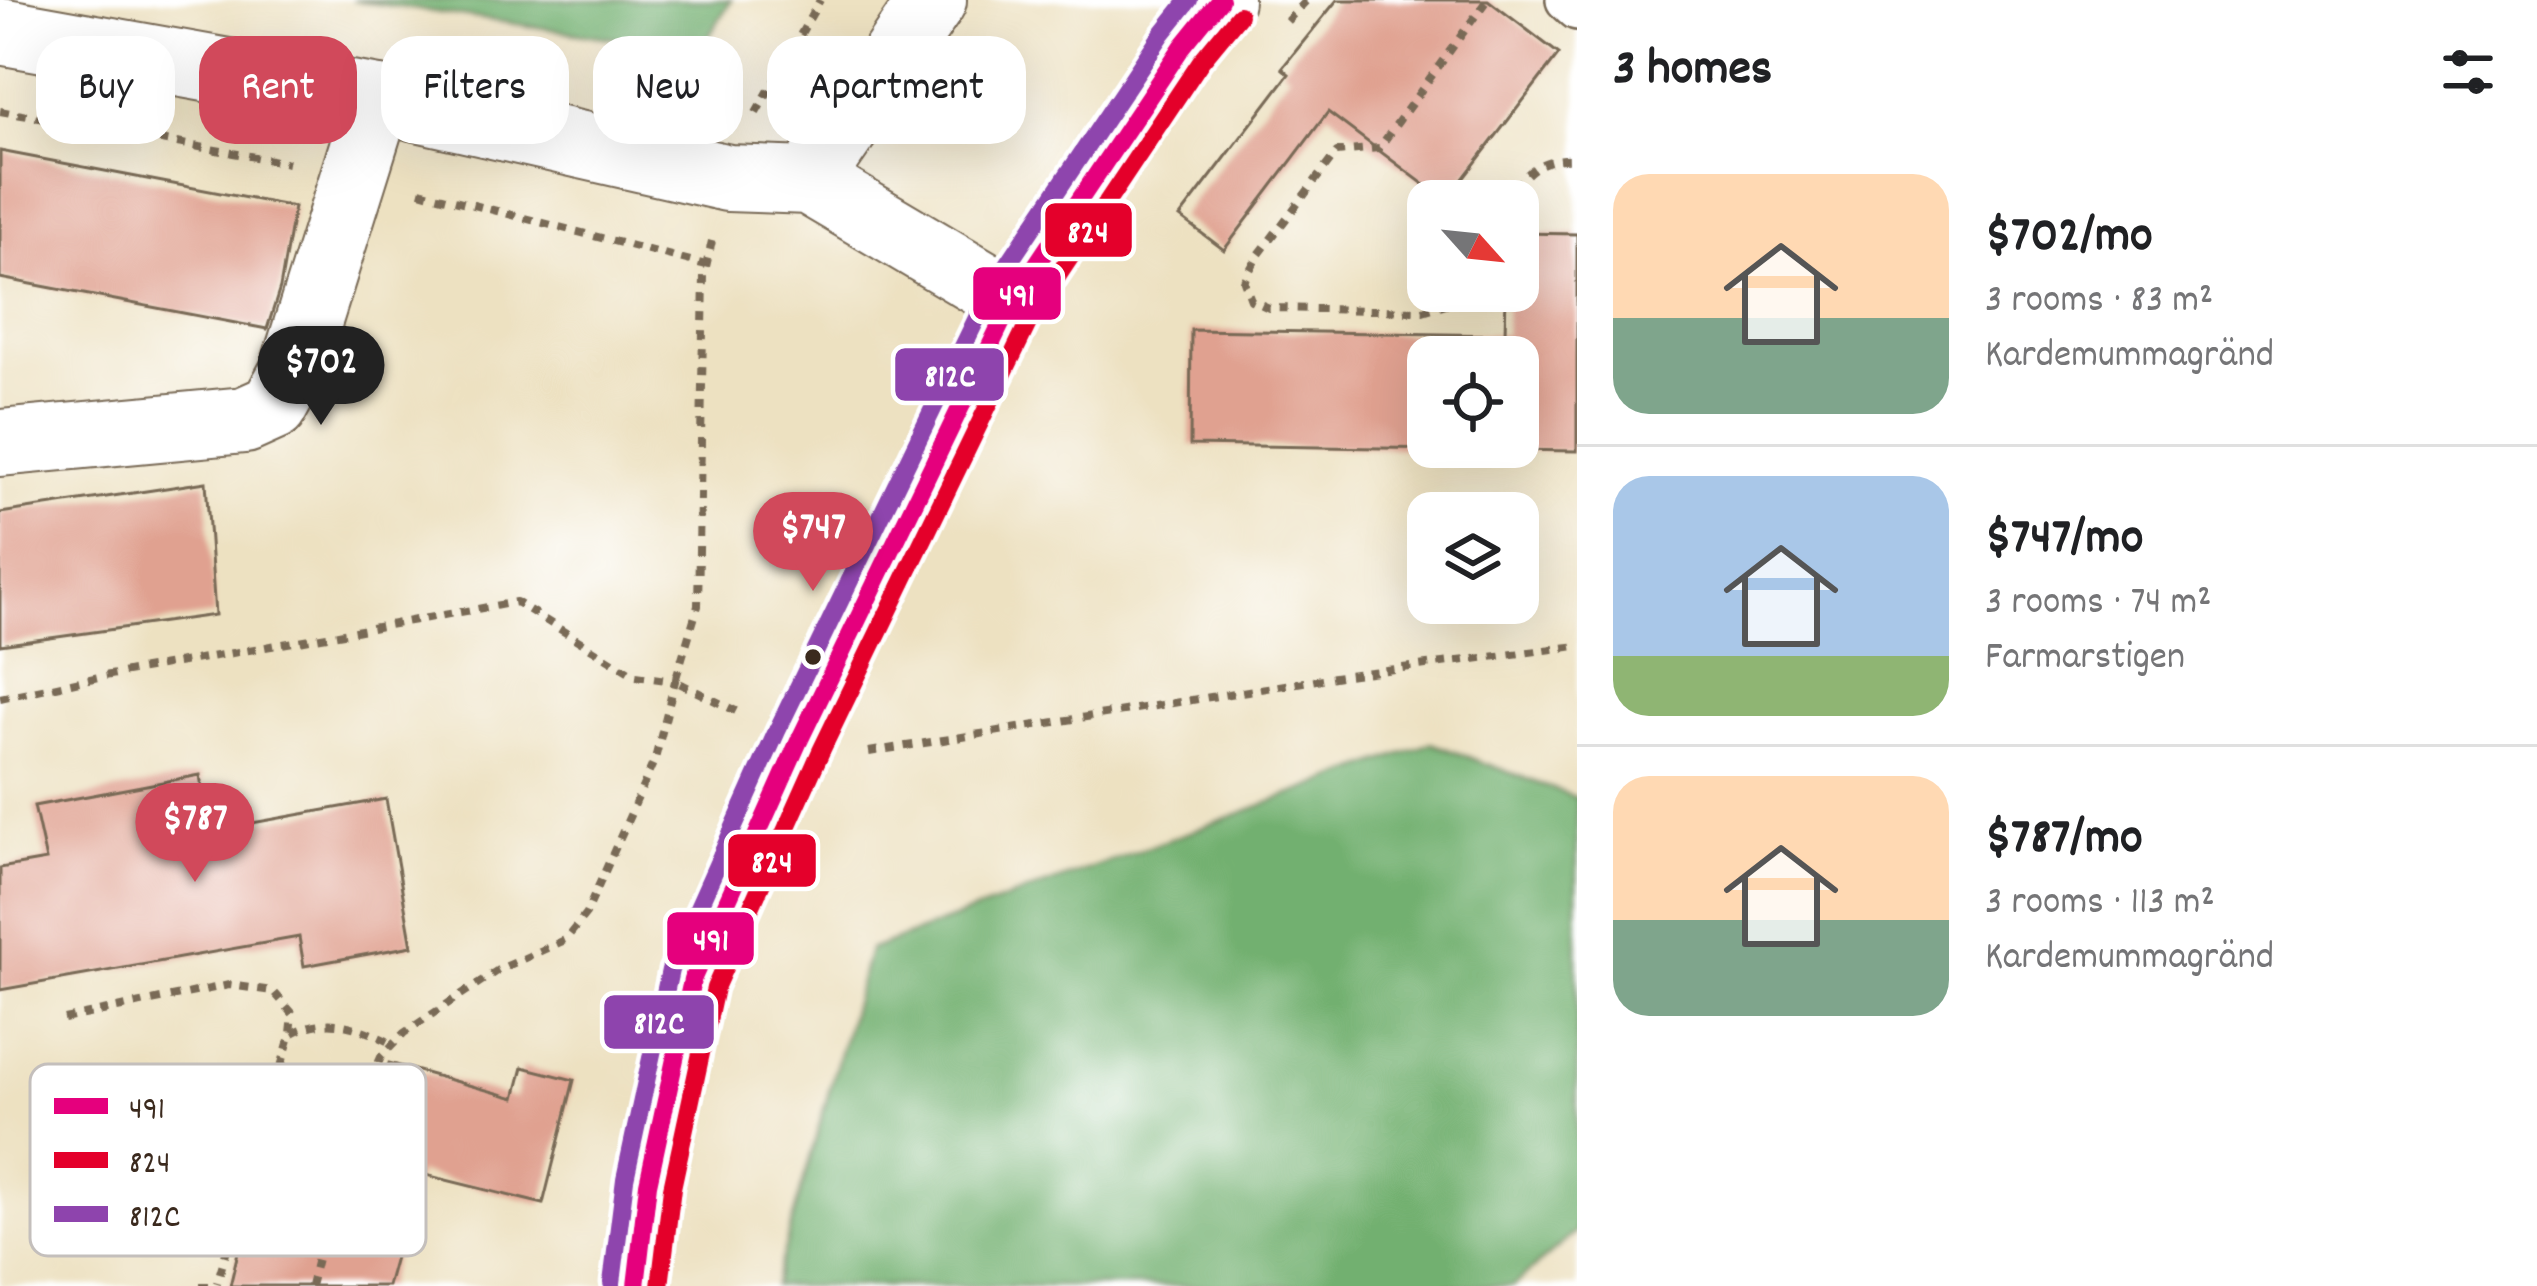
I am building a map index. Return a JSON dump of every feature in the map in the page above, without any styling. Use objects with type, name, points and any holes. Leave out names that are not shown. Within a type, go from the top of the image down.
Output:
[{"type":"street","points":[[808,181],[933,0]]},
{"type":"street","points":[[636,1286],[649,1184],[692,980],[829,747],[1012,301],[1182,47],[1220,0]]},
{"type":"street","points":[[0,31],[378,99],[728,178],[808,181],[1012,301]]},
{"type":"street","points":[[0,443],[245,420],[274,407],[292,374],[378,99]]},
{"type":"lane","points":[[1566,0],[1577,10]]},
{"type":"path","points":[[377,1064],[394,1044],[498,970],[565,940],[586,914],[655,759],[698,606],[704,275],[728,178],[748,128],[820,0]]},
{"type":"path","points":[[1274,35],[1307,0]]},
{"type":"path","points":[[1407,310],[1269,308],[1251,300],[1244,281],[1257,256],[1337,152],[1379,148],[1487,0]]},
{"type":"path","points":[[1521,180],[1549,157],[1577,159]]},
{"type":"path","points":[[0,698],[516,602],[636,676],[675,681],[829,747],[1577,646]]},
{"type":"path","points":[[829,747],[868,733]]},
{"type":"path","points":[[64,1019],[229,985],[273,991],[293,1014],[282,1064]]},
{"type":"path","points":[[291,1034],[312,1023],[332,1023],[358,1026],[394,1044]]},
{"type":"path","points":[[200,1286],[218,1285],[226,1256]]},
{"type":"path","points":[[310,1286],[318,1256]]},
{"type":"green space","points":[[352,0],[731,0],[709,36],[598,36]]},
{"type":"green space","points":[[1431,743],[1577,798],[1577,1231],[1513,1286],[774,1286],[869,950]]},
{"type":"building","points":[[1337,0],[1488,0],[1559,54],[1462,180],[1418,180],[1328,112],[1224,250],[1180,217],[1289,74],[1282,68]]},
{"type":"building","points":[[0,151],[294,207],[280,288],[267,329],[0,278]]},
{"type":"building","points":[[1539,233],[1577,234],[1577,451],[1539,450],[1539,336],[1407,336],[1407,448],[1190,445],[1191,330],[1505,335],[1506,312],[1539,312]]},
{"type":"building","points":[[206,482],[215,615],[0,645],[0,513]]},
{"type":"building","points":[[200,775],[208,831],[386,799],[412,946],[304,966],[299,937],[0,990],[0,868],[46,860],[34,806]]},
{"type":"building","points":[[523,1067],[574,1080],[543,1204],[426,1175],[426,1073],[515,1098]]},
{"type":"building","points":[[237,1256],[395,1256],[387,1286],[230,1286]]},
{"type":"transit line","name":"812C","points":[[612,1283],[625,1179],[670,970],[777,731],[990,291],[1189,0]]},
{"type":"transit line","name":"491","points":[[636,1286],[648,1184],[692,980],[799,741],[1012,301],[1182,47],[1220,0]]},
{"type":"transit line","name":"824","points":[[660,1286],[672,1188],[715,988],[821,751],[1033,313],[1201,61],[1239,15]]}]
